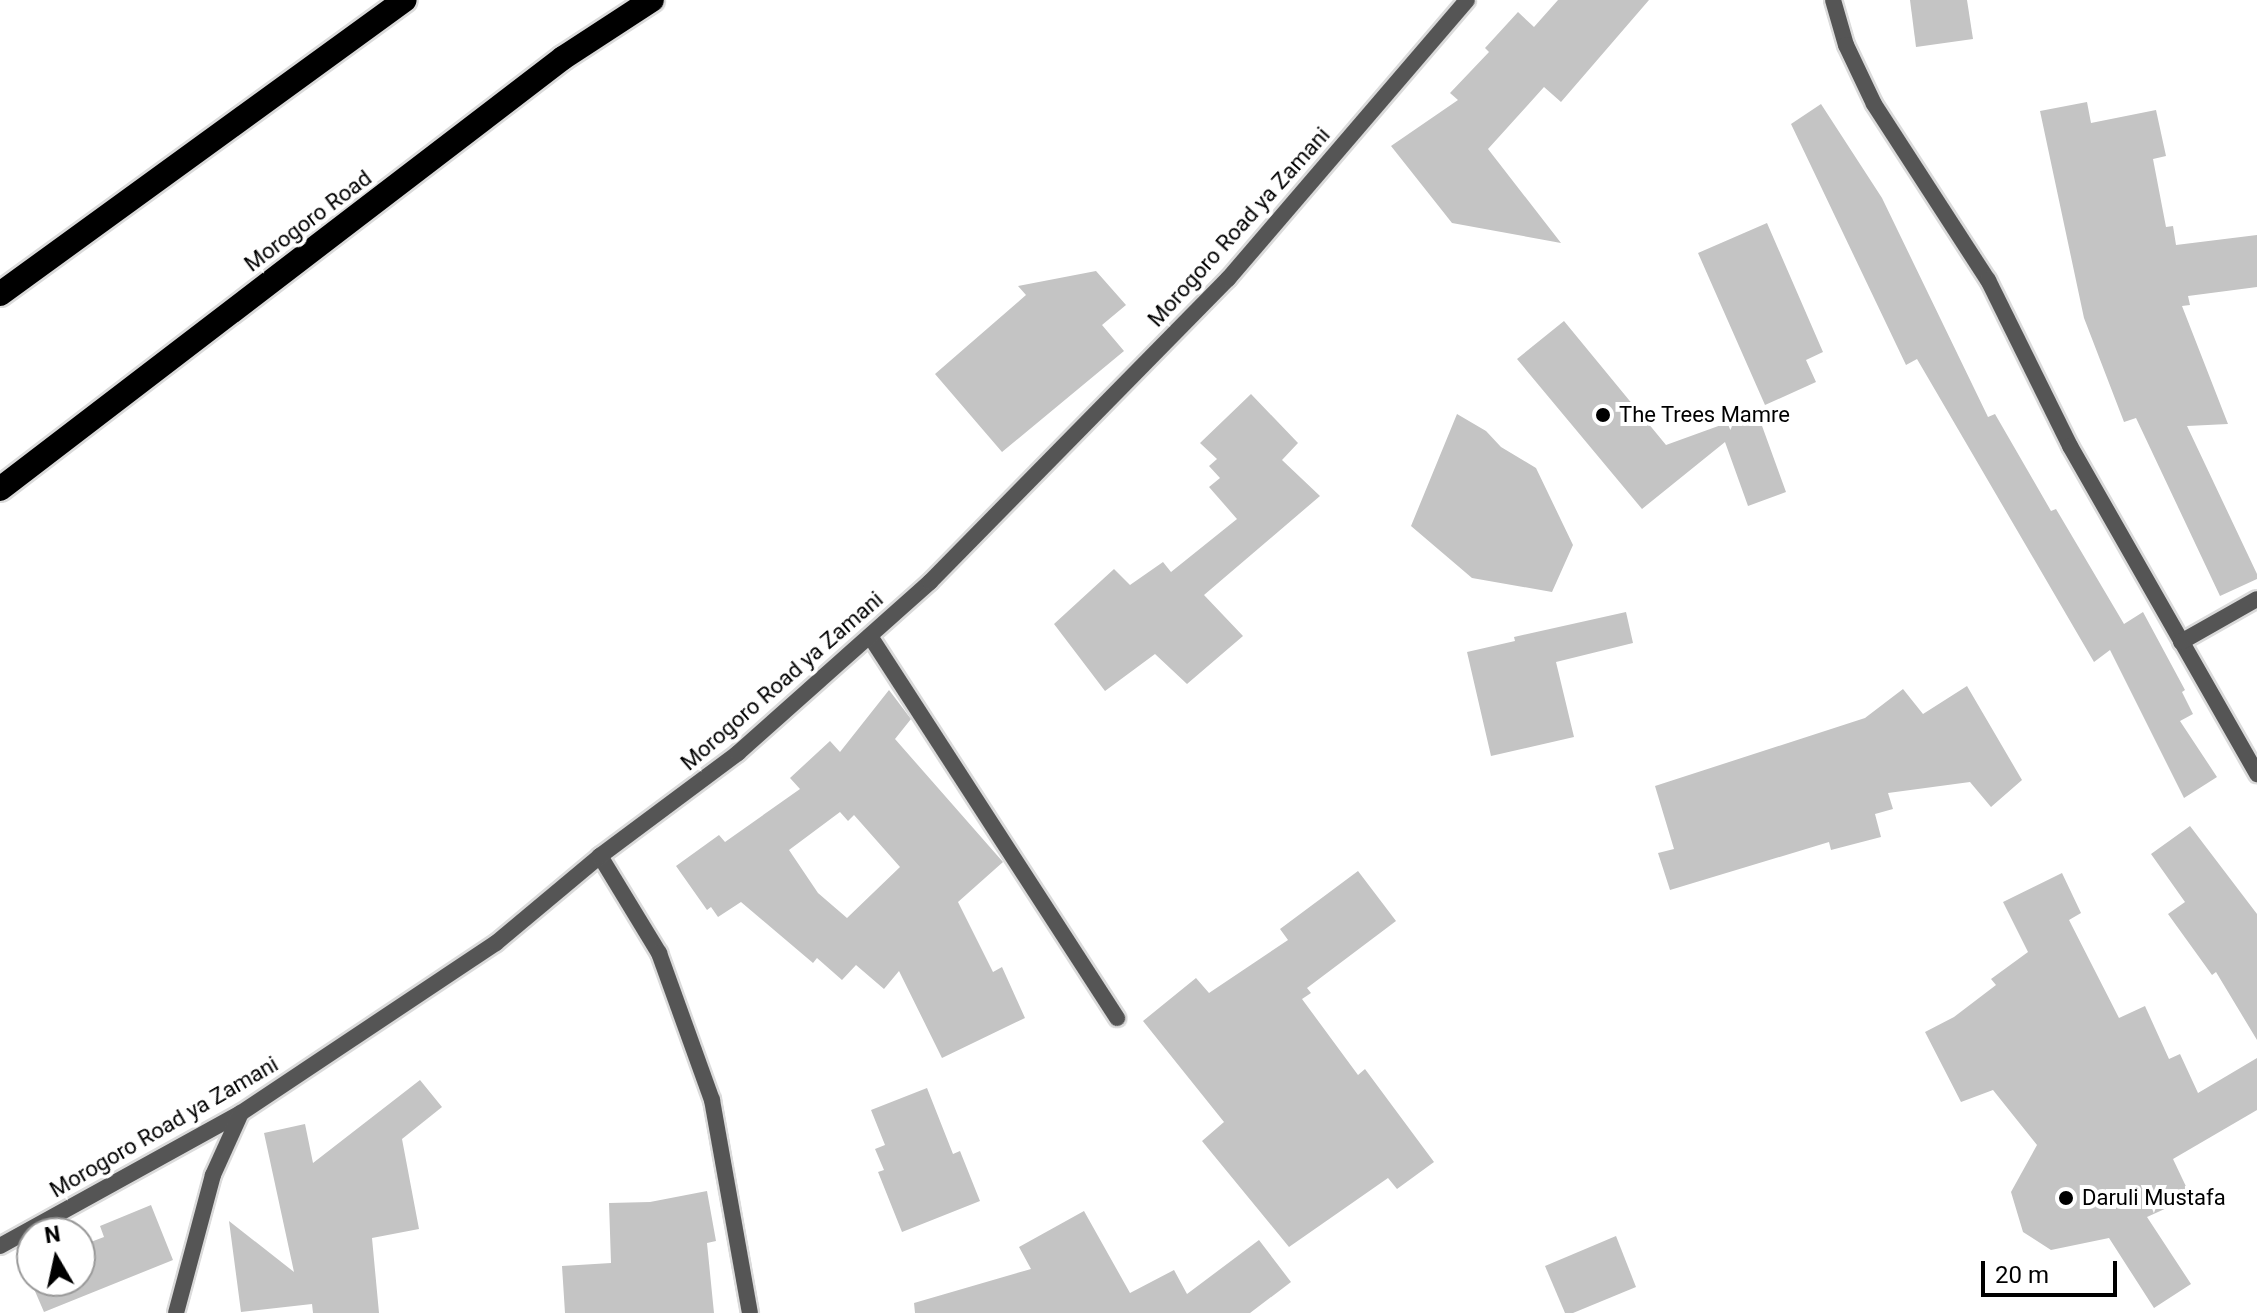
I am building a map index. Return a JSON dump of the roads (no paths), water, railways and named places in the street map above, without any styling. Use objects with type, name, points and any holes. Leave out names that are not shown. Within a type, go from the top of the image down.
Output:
[{"type":"highway","points":[[0,294],[404,0]]},
{"type":"highway","name":"Morogoro Road","points":[[0,489],[563,58],[652,0]]},
{"type":"street","name":"Morogoro Road ya Zamani","points":[[0,1246],[241,1113],[496,943],[600,856],[738,753],[930,582],[1228,279],[1467,0]]},
{"type":"street","points":[[1833,0],[1846,45],[1874,104],[1988,280],[2070,446],[2257,774]]},
{"type":"street","points":[[2181,642],[2257,599]]},
{"type":"street","points":[[870,636],[1117,1018]]},
{"type":"street","points":[[600,856],[659,953],[712,1100],[750,1313]]},
{"type":"street","points":[[176,1313],[213,1175],[241,1113]]},
{"type":"place","name":"The Trees Mamre","points":[[1603,415]]},
{"type":"place","name":"Daruli Mustafa","points":[[2066,1198]]}]
